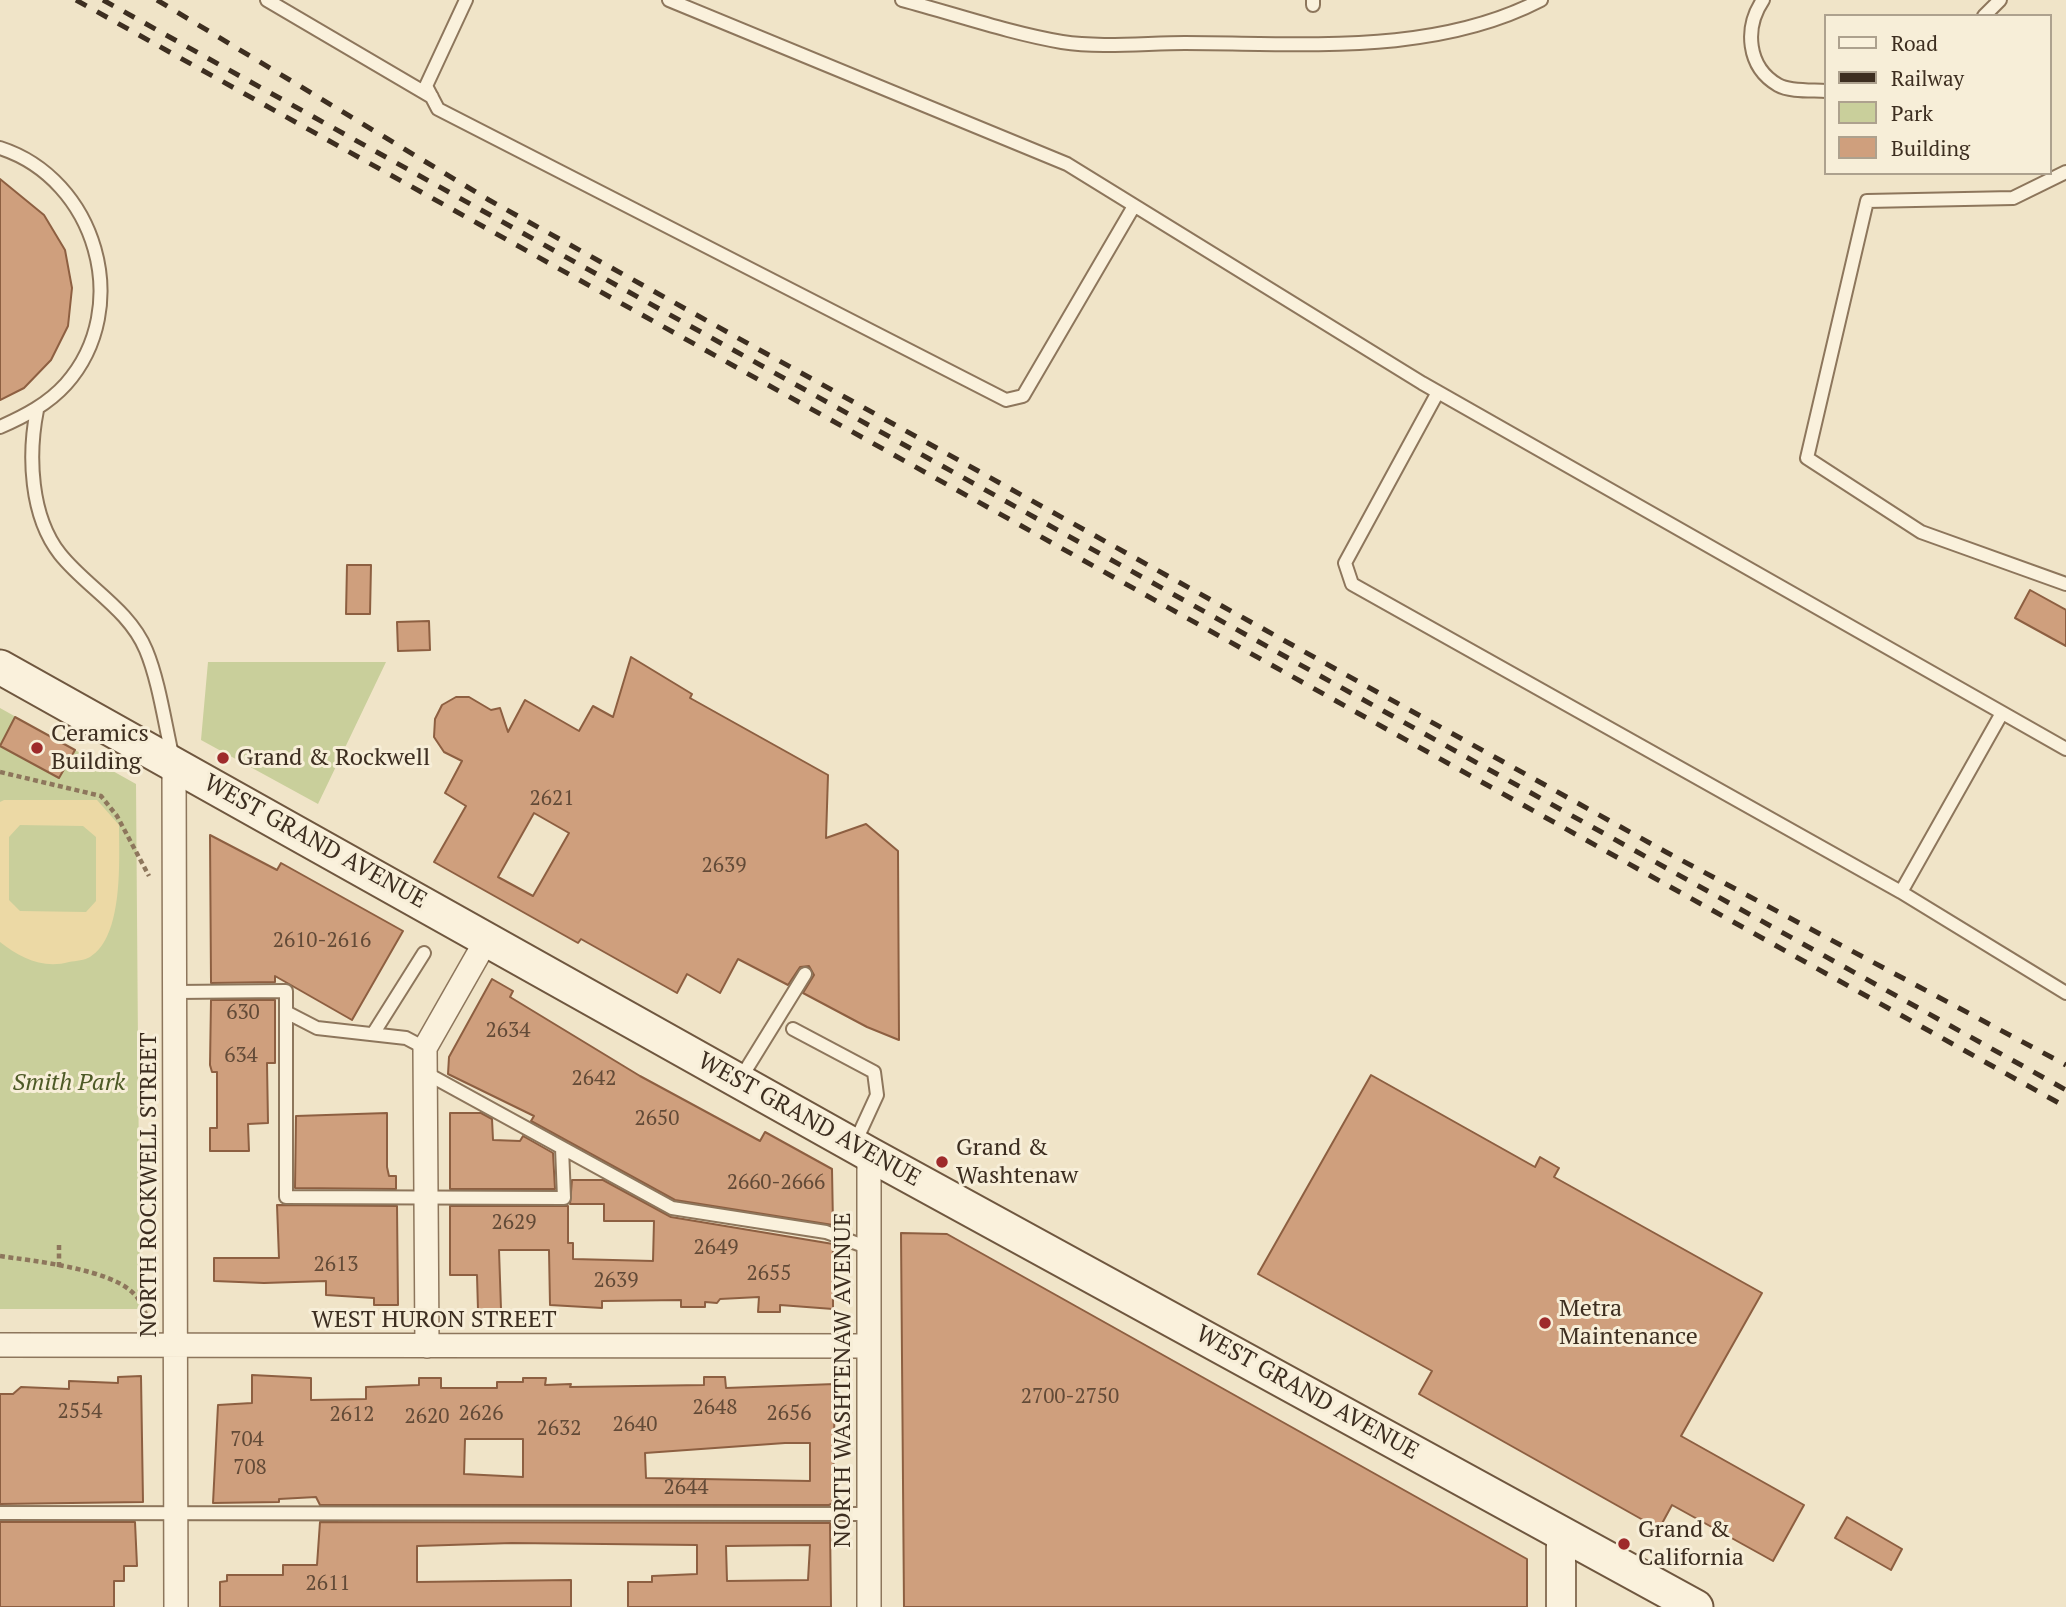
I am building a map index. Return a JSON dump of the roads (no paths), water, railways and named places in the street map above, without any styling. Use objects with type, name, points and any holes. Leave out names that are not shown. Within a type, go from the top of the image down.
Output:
[{"type":"main road","name":"WEST GRAND AVENUE","points":[[0,667],[861,1149],[1696,1607]]},
{"type":"street","name":"NORTH ROCKWELL STREET","points":[[174,763],[176,1607]]},
{"type":"street","points":[[427,1346],[425,1048],[487,939]]},
{"type":"street","name":"NORTH WASHTENAW AVENUE","points":[[861,1149],[869,1248],[869,1607]]},
{"type":"street","name":"WEST HURON STREET","points":[[0,1345],[869,1346]]},
{"type":"street","points":[[1561,1531],[1561,1607]]},
{"type":"lane","points":[[267,0],[432,97]]},
{"type":"lane","points":[[466,0],[426,86],[438,109],[1006,400],[1023,396],[1134,206]]},
{"type":"lane","points":[[669,0],[1067,164],[1438,392],[2066,749]]},
{"type":"lane","points":[[902,0],[1064,42],[1224,43],[1354,42],[1433,37],[1476,25],[1541,0]]},
{"type":"lane","points":[[1763,0],[1756,11],[1750,40],[1757,68],[1780,86],[1825,90]]},
{"type":"lane","points":[[1986,14],[2000,0]]},
{"type":"lane","points":[[0,148],[39,168],[69,195],[90,230],[101,269],[100,310],[89,349],[67,383],[37,410],[0,427]]},
{"type":"lane","points":[[2066,172],[2013,198],[1867,201],[1807,458],[1922,532],[2066,584]]},
{"type":"lane","points":[[1438,392],[1345,564],[1352,584],[1900,892],[2066,993]]},
{"type":"lane","points":[[37,410],[30,446],[33,478],[42,516],[59,554],[125,618],[146,649],[174,763]]},
{"type":"lane","points":[[1900,892],[2002,713]]},
{"type":"lane","points":[[373,1034],[424,953]]},
{"type":"lane","points":[[739,1081],[805,974]]},
{"type":"lane","points":[[175,992],[286,991],[286,1197],[564,1198],[562,1148]]},
{"type":"lane","points":[[286,1012],[317,1028],[406,1038],[425,1048]]},
{"type":"lane","points":[[793,1029],[874,1072],[877,1095],[861,1149]]},
{"type":"lane","points":[[424,1072],[672,1208],[826,1231],[869,1248]]},
{"type":"lane","points":[[0,1513],[869,1514]]},
{"type":"railway","points":[[76,0],[2066,1107]]},
{"type":"railway","points":[[103,0],[2066,1090]]},
{"type":"railway","points":[[157,0],[489,200],[1666,852],[2066,1065]]},
{"type":"place","name":"Ceramics Building","points":[[37,748]]},
{"type":"place","name":"Grand & Rockwell","points":[[223,758]]},
{"type":"place","name":"Grand & Washtenaw","points":[[942,1162]]},
{"type":"place","name":"Metra Maintenance","points":[[1545,1323]]},
{"type":"place","name":"Grand & California","points":[[1624,1544]]},
{"type":"park label","name":"Smith Park","points":[[69,1083]]}]
